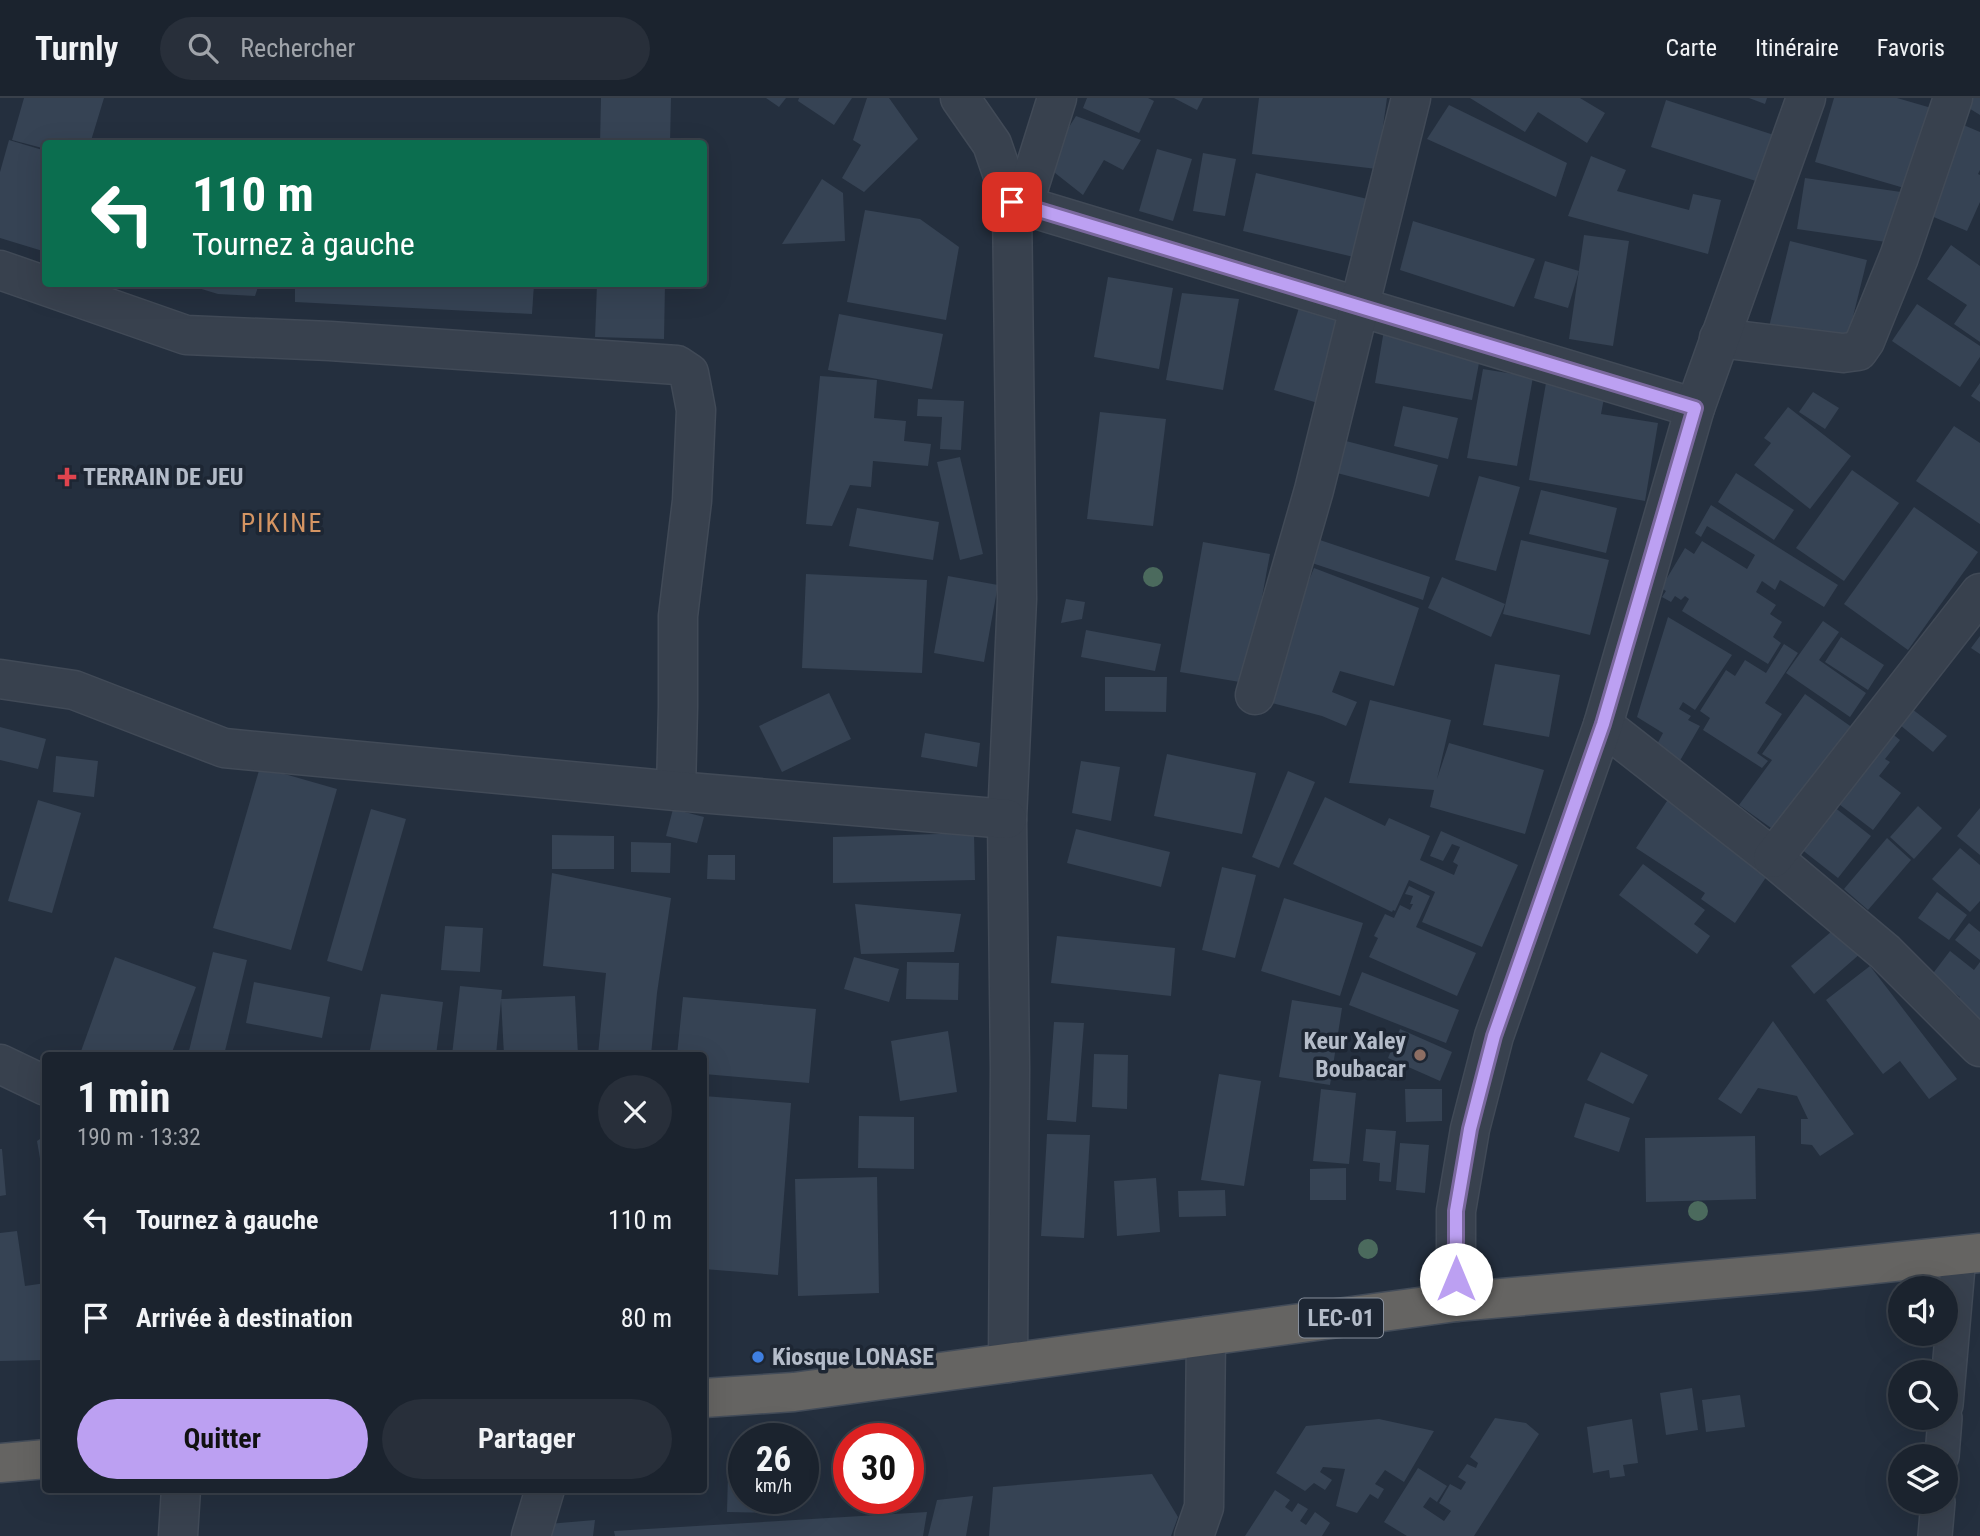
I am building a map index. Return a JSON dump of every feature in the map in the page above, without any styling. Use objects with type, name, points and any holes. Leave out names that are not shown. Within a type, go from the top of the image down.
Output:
[{"type":"highway","name":"LEC-01","points":[[707,1398],[794,1392],[1456,1302],[1969,1254]]},
{"type":"highway","points":[[0,1463],[42,1459]]},
{"type":"street","points":[[960,98],[992,144],[1018,204],[1695,408]]},
{"type":"street","points":[[1008,1363],[1010,1069],[1007,820],[1017,599],[1018,204],[1058,98]]},
{"type":"street","points":[[1255,695],[1314,489],[1411,98]]},
{"type":"street","points":[[1456,1302],[1456,1211],[1470,1129],[1494,1036],[1603,724],[1695,408],[1806,98]]},
{"type":"street","points":[[1719,338],[1843,353],[1858,351],[1865,341],[1899,257],[1953,98]]},
{"type":"street","points":[[0,270],[42,285]]},
{"type":"street","points":[[49,287],[186,335],[330,341],[654,363],[677,365],[689,373],[696,410],[692,501],[678,616],[676,791]]},
{"type":"street","points":[[1773,858],[1980,593]]},
{"type":"street","points":[[0,679],[74,690],[224,748],[1007,820]]},
{"type":"street","points":[[1603,724],[1773,858],[1885,952],[1980,1047]]},
{"type":"street","points":[[0,1064],[42,1084]]},
{"type":"street","points":[[1194,1536],[1204,1507],[1206,1336]]},
{"type":"street","points":[[178,1536],[181,1493]]},
{"type":"street","points":[[531,1536],[544,1493]]},
{"type":"lane","points":[[1953,1360],[1969,1254]]},
{"type":"lane","points":[[1935,1536],[1937,1514]]},
{"type":"building","points":[[24,98],[104,98],[91,140],[42,140],[42,148],[12,140]]},
{"type":"building","points":[[601,98],[671,98],[670,140],[600,140]]},
{"type":"building","points":[[766,98],[786,98],[779,107]]},
{"type":"building","points":[[799,98],[852,98],[834,125],[798,101]]},
{"type":"building","points":[[867,98],[889,98],[918,139],[864,192],[842,178],[861,145],[853,140]]},
{"type":"building","points":[[1087,98],[1148,98],[1154,101],[1139,133],[1083,108]]},
{"type":"building","points":[[1174,98],[1203,98],[1197,110]]},
{"type":"building","points":[[1259,98],[1387,98],[1377,169],[1252,154]]},
{"type":"building","points":[[1470,98],[1580,98],[1605,113],[1587,143],[1538,112],[1525,132]]},
{"type":"building","points":[[1749,98],[1767,98],[1765,104]]},
{"type":"building","points":[[1834,98],[1897,98],[1935,109],[1911,190],[1815,162]]},
{"type":"building","points":[[1960,98],[1980,98],[1980,115],[1959,102]]},
{"type":"building","points":[[1666,100],[1777,136],[1762,183],[1651,147]]},
{"type":"building","points":[[1449,105],[1567,163],[1556,197],[1427,139]]},
{"type":"building","points":[[1076,116],[1141,140],[1123,170],[1104,160],[1083,195],[1045,165]]},
{"type":"building","points":[[1954,121],[1980,132],[1980,202],[1967,231],[1917,210]]},
{"type":"building","points":[[9,140],[42,150],[42,251],[0,238],[0,172]]},
{"type":"building","points":[[1157,149],[1192,159],[1173,221],[1139,211]]},
{"type":"building","points":[[1203,153],[1236,159],[1225,216],[1193,211]]},
{"type":"building","points":[[1591,156],[1626,170],[1617,191],[1689,210],[1693,194],[1721,200],[1708,254],[1568,216]]},
{"type":"building","points":[[1256,173],[1372,200],[1358,258],[1243,231]]},
{"type":"building","points":[[1805,178],[1901,192],[1893,243],[1797,229]]},
{"type":"building","points":[[822,179],[843,193],[845,241],[782,244]]},
{"type":"building","points":[[865,210],[920,219],[959,247],[946,320],[847,302]]},
{"type":"building","points":[[1413,221],[1535,259],[1514,307],[1400,270]]},
{"type":"building","points":[[1584,235],[1629,241],[1613,346],[1569,339]]},
{"type":"building","points":[[1790,241],[1867,260],[1846,345],[1769,327]]},
{"type":"building","points":[[1951,245],[1980,266],[1980,342],[1954,324],[1967,305],[1927,279]]},
{"type":"building","points":[[1545,261],[1579,271],[1568,308],[1534,298]]},
{"type":"building","points":[[1108,277],[1173,288],[1159,369],[1094,357]]},
{"type":"building","points":[[195,287],[258,287],[255,296],[218,294]]},
{"type":"building","points":[[295,287],[534,287],[532,314],[295,302]]},
{"type":"building","points":[[597,287],[665,287],[664,339],[595,337]]},
{"type":"building","points":[[1182,293],[1239,299],[1223,390],[1166,380]]},
{"type":"building","points":[[1301,301],[1356,316],[1328,406],[1274,390]]},
{"type":"building","points":[[1917,304],[1980,346],[1980,357],[1960,387],[1892,341]]},
{"type":"building","points":[[839,314],[943,334],[932,389],[828,370]]},
{"type":"building","points":[[1384,330],[1482,347],[1472,400],[1375,383]]},
{"type":"building","points":[[1483,369],[1533,377],[1517,466],[1467,458]]},
{"type":"building","points":[[820,376],[877,380],[874,418],[906,421],[904,441],[931,444],[928,466],[873,461],[871,487],[850,485],[832,526],[806,524]]},
{"type":"building","points":[[1546,383],[1605,393],[1601,414],[1658,423],[1645,501],[1529,480]]},
{"type":"building","points":[[1980,383],[1980,402],[1971,396]]},
{"type":"building","points":[[1813,392],[1839,408],[1825,429],[1799,412]]},
{"type":"building","points":[[918,399],[964,401],[961,450],[940,449],[942,417],[917,416]]},
{"type":"building","points":[[1403,406],[1458,418],[1448,459],[1394,446]]},
{"type":"building","points":[[1788,407],[1851,456],[1810,509],[1754,465],[1771,443],[1764,438]]},
{"type":"building","points":[[1100,412],[1166,419],[1153,526],[1087,519]]},
{"type":"building","points":[[1954,426],[1980,443],[1980,524],[1916,481]]},
{"type":"building","points":[[1346,441],[1438,465],[1429,497],[1337,473]]},
{"type":"building","points":[[960,457],[983,554],[960,560],[937,462]]},
{"type":"building","points":[[1852,470],[1899,503],[1844,581],[1796,548]]},
{"type":"building","points":[[1736,473],[1794,510],[1774,540],[1718,502]]},
{"type":"building","points":[[1479,476],[1520,487],[1496,571],[1455,560]]},
{"type":"building","points":[[1541,490],[1617,508],[1606,553],[1529,534]]},
{"type":"building","points":[[1711,505],[1838,585],[1824,607],[1780,580],[1775,590],[1762,581],[1756,592],[1776,605],[1770,614],[1782,622],[1773,637],[1781,643],[1768,664],[1682,611],[1689,599],[1685,596],[1681,600],[1675,596],[1671,602],[1662,597],[1666,591],[1661,588],[1685,548],[1694,554],[1702,541],[1747,569],[1755,555],[1707,526],[1701,537],[1695,533]]},
{"type":"building","points":[[1914,507],[1978,552],[1908,650],[1844,604]]},
{"type":"building","points":[[857,508],[939,522],[933,560],[849,546]]},
{"type":"building","points":[[1317,539],[1430,577],[1423,600],[1309,562]]},
{"type":"building","points":[[1521,540],[1609,560],[1590,635],[1503,614]]},
{"type":"building","points":[[1203,542],[1270,554],[1246,683],[1180,672]]},
{"type":"building","points":[[1314,568],[1419,608],[1394,686],[1340,671],[1332,692],[1357,702],[1346,726],[1322,716],[1260,700]]},
{"type":"building","points":[[806,574],[927,580],[922,673],[802,668]]},
{"type":"building","points":[[948,576],[998,585],[984,662],[934,653]]},
{"type":"building","points":[[1442,577],[1505,604],[1491,637],[1428,608]]},
{"type":"building","points":[[1066,599],[1085,602],[1082,619],[1061,623]]},
{"type":"building","points":[[1668,617],[1732,655],[1695,710],[1683,702],[1679,709],[1691,716],[1688,720],[1700,726],[1678,764],[1654,750],[1663,733],[1637,717]]},
{"type":"building","points":[[1823,621],[1839,632],[1819,660],[1866,693],[1850,717],[1786,673]]},
{"type":"building","points":[[1086,630],[1161,644],[1155,671],[1081,657]]},
{"type":"building","points":[[1980,636],[1980,654],[1971,648]]},
{"type":"building","points":[[1841,637],[1884,665],[1868,690],[1825,662]]},
{"type":"building","points":[[1784,644],[1798,653],[1765,703],[1782,714],[1757,753],[1768,761],[1762,768],[1703,730],[1710,718],[1700,711],[1726,670],[1735,676],[1745,660],[1766,673]]},
{"type":"building","points":[[1495,664],[1560,675],[1549,737],[1483,725]]},
{"type":"building","points":[[1105,677],[1167,677],[1166,712],[1105,711]]},
{"type":"building","points":[[829,693],[851,739],[782,772],[759,726]]},
{"type":"building","points":[[1805,694],[1853,728],[1778,833],[1739,805],[1772,760],[1762,754]]},
{"type":"building","points":[[1370,700],[1451,720],[1437,779],[1449,743],[1544,770],[1525,834],[1430,807],[1434,790],[1349,783]]},
{"type":"building","points":[[1912,709],[1947,736],[1933,752],[1900,725]]},
{"type":"building","points":[[0,727],[46,739],[38,769],[0,760]]},
{"type":"building","points":[[1885,728],[1900,740],[1885,759],[1890,762],[1879,776],[1901,793],[1873,830],[1831,798]]},
{"type":"building","points":[[925,733],[980,743],[977,767],[921,757]]},
{"type":"building","points":[[1167,754],[1256,773],[1242,834],[1154,816]]},
{"type":"building","points":[[56,756],[98,761],[94,797],[53,792]]},
{"type":"building","points":[[1081,761],[1120,767],[1111,821],[1072,813]]},
{"type":"building","points":[[260,767],[337,789],[291,950],[213,928]]},
{"type":"building","points":[[1288,771],[1315,782],[1279,868],[1252,857]]},
{"type":"building","points":[[1325,797],[1385,826],[1389,818],[1430,836],[1420,860],[1454,875],[1458,865],[1453,862],[1460,847],[1452,844],[1443,861],[1430,856],[1441,831],[1518,865],[1482,947],[1422,922],[1435,892],[1409,880],[1395,911],[1392,912],[1293,864]]},
{"type":"building","points":[[1669,798],[1773,867],[1735,923],[1701,899],[1705,893],[1636,848]]},
{"type":"building","points":[[38,800],[81,813],[52,913],[8,901]]},
{"type":"building","points":[[1829,803],[1871,836],[1838,878],[1796,845]]},
{"type":"building","points":[[1918,806],[1942,828],[1914,859],[1890,837]]},
{"type":"building","points":[[1980,808],[1980,855],[1957,836]]},
{"type":"building","points":[[371,809],[406,819],[362,971],[327,961]]},
{"type":"building","points":[[673,809],[704,817],[697,843],[666,836]]},
{"type":"building","points":[[1076,829],[1170,852],[1161,887],[1067,863]]},
{"type":"building","points":[[974,833],[975,880],[833,883],[833,837]]},
{"type":"building","points":[[552,835],[614,836],[614,869],[552,869]]},
{"type":"building","points":[[1887,838],[1911,860],[1868,910],[1844,889]]},
{"type":"building","points":[[631,842],[671,843],[670,873],[631,872]]},
{"type":"building","points":[[1960,848],[1980,865],[1980,901],[1970,912],[1932,879]]},
{"type":"building","points":[[708,855],[735,855],[735,880],[707,879]]},
{"type":"building","points":[[1643,864],[1705,910],[1694,924],[1710,936],[1697,954],[1619,895]]},
{"type":"building","points":[[1222,867],[1256,875],[1235,958],[1202,950]]},
{"type":"building","points":[[552,873],[671,898],[651,1052],[598,1052],[606,973],[543,966]]},
{"type":"building","points":[[1409,886],[1430,896],[1416,927],[1476,953],[1457,996],[1369,957],[1378,938],[1374,936],[1385,914],[1394,918],[1400,905],[1410,910],[1413,896],[1405,894]]},
{"type":"building","points":[[1937,892],[1967,915],[1949,940],[1918,918]]},
{"type":"building","points":[[1284,898],[1363,923],[1340,996],[1261,971]]},
{"type":"building","points":[[855,904],[961,914],[954,952],[861,954]]},
{"type":"building","points":[[1969,923],[1980,932],[1980,960],[1955,940]]},
{"type":"building","points":[[445,926],[483,928],[480,972],[441,970]]},
{"type":"building","points":[[1838,926],[1861,953],[1814,994],[1791,966]]},
{"type":"building","points":[[1057,936],[1175,948],[1171,996],[1051,983]]},
{"type":"building","points":[[1950,951],[1974,970],[1980,962],[1980,1021],[1956,1003],[1960,997],[1931,976]]},
{"type":"building","points":[[213,952],[247,960],[225,1052],[189,1052]]},
{"type":"building","points":[[115,957],[196,987],[172,1052],[81,1052]]},
{"type":"building","points":[[854,957],[899,969],[889,1002],[844,989]]},
{"type":"building","points":[[907,962],[959,963],[958,1000],[906,999]]},
{"type":"building","points":[[1870,966],[1957,1079],[1929,1099],[1900,1061],[1883,1074],[1826,1000]]},
{"type":"building","points":[[1362,972],[1459,1010],[1446,1043],[1349,1005]]},
{"type":"building","points":[[254,982],[330,997],[322,1038],[246,1023]]},
{"type":"building","points":[[460,986],[502,990],[496,1052],[452,1052]]},
{"type":"building","points":[[381,994],[443,1002],[436,1052],[370,1052]]},
{"type":"building","points":[[575,996],[578,1052],[504,1052],[501,999]]},
{"type":"building","points":[[683,997],[816,1009],[809,1083],[707,1074],[707,1052],[677,1052]]},
{"type":"building","points":[[1292,1000],[1342,1008],[1330,1085],[1279,1077]]},
{"type":"building","points":[[1773,1021],[1854,1134],[1820,1156],[1812,1145],[1801,1144],[1801,1119],[1808,1119],[1797,1096],[1758,1088],[1741,1114],[1718,1099]]},
{"type":"building","points":[[1054,1022],[1084,1023],[1076,1122],[1047,1120]]},
{"type":"building","name":"Keur Xaley Boubacar","points":[[1400,1029],[1452,1052],[1440,1081],[1388,1058]]},
{"type":"building","points":[[948,1031],[957,1092],[900,1101],[891,1041]]},
{"type":"building","points":[[1601,1052],[1648,1075],[1633,1104],[1587,1080]]},
{"type":"building","points":[[1094,1054],[1128,1055],[1127,1109],[1092,1107]]},
{"type":"building","points":[[1219,1074],[1261,1081],[1244,1186],[1201,1180]]},
{"type":"building","points":[[1321,1089],[1356,1093],[1349,1164],[1313,1161]]},
{"type":"building","points":[[1405,1089],[1442,1089],[1442,1121],[1406,1122]]},
{"type":"building","points":[[707,1096],[791,1103],[778,1275],[707,1269]]},
{"type":"building","points":[[1585,1103],[1630,1118],[1619,1152],[1574,1137]]},
{"type":"building","points":[[859,1116],[914,1117],[914,1169],[858,1168]]},
{"type":"building","points":[[1366,1129],[1396,1131],[1391,1182],[1379,1181],[1380,1163],[1363,1161]]},
{"type":"building","points":[[1047,1134],[1090,1135],[1084,1238],[1041,1236]]},
{"type":"building","points":[[1755,1136],[1756,1199],[1646,1202],[1645,1138]]},
{"type":"building","points":[[42,1138],[42,1170],[37,1141]]},
{"type":"building","points":[[1400,1143],[1429,1145],[1425,1193],[1396,1190]]},
{"type":"building","points":[[0,1149],[6,1195],[0,1196]]},
{"type":"building","points":[[1346,1168],[1346,1200],[1310,1200],[1310,1169]]},
{"type":"building","points":[[877,1177],[879,1293],[798,1296],[795,1179]]},
{"type":"building","points":[[1156,1178],[1160,1232],[1117,1236],[1114,1181]]},
{"type":"building","points":[[1225,1190],[1226,1216],[1179,1217],[1178,1191]]},
{"type":"building","points":[[17,1231],[25,1286],[42,1284],[42,1360],[0,1361],[0,1233]]},
{"type":"building","points":[[1692,1388],[1698,1430],[1666,1435],[1660,1393]]},
{"type":"building","points":[[1740,1395],[1745,1427],[1706,1432],[1702,1400]]},
{"type":"building","points":[[1495,1418],[1526,1423],[1539,1434],[1474,1536],[1407,1536],[1384,1522],[1418,1468],[1447,1486],[1437,1502],[1430,1497],[1423,1507],[1444,1521],[1451,1511],[1439,1503],[1450,1484],[1461,1490],[1466,1482],[1458,1477],[1467,1464],[1476,1468],[1478,1463],[1470,1457]]},
{"type":"building","points":[[1379,1419],[1434,1431],[1404,1482],[1385,1470],[1375,1484],[1384,1489],[1378,1499],[1370,1494],[1357,1513],[1336,1506],[1345,1469],[1323,1467],[1320,1472],[1332,1480],[1325,1490],[1314,1483],[1305,1491],[1276,1473],[1306,1426]]},
{"type":"building","points":[[1632,1419],[1638,1463],[1623,1465],[1625,1476],[1610,1478],[1609,1470],[1593,1473],[1587,1427]]},
{"type":"building","points":[[1152,1474],[1178,1517],[1171,1536],[989,1536],[993,1487]]},
{"type":"building","points":[[1275,1490],[1290,1500],[1285,1507],[1292,1512],[1298,1503],[1308,1509],[1300,1521],[1306,1525],[1315,1512],[1330,1523],[1322,1536],[1245,1536]]},
{"type":"building","points":[[973,1496],[966,1536],[928,1536],[937,1500]]},
{"type":"building","points":[[927,1512],[923,1536],[615,1536],[614,1531],[924,1514]]},
{"type":"building","points":[[595,1520],[593,1536],[546,1536],[548,1524]]},
{"type":"place","name":"TERRAIN DE JEU","points":[[67,477]]},
{"type":"place","name":"Keur Xaley Boubacar","points":[[1420,1055]]},
{"type":"place","name":"Kiosque LONASE","points":[[758,1357]]},
{"type":"district","name":"PIKINE","points":[[282,523]]},
{"type":"route","points":[[1012,202],[1695,408],[1603,724],[1494,1036],[1470,1129],[1456,1211],[1456,1279]]}]
